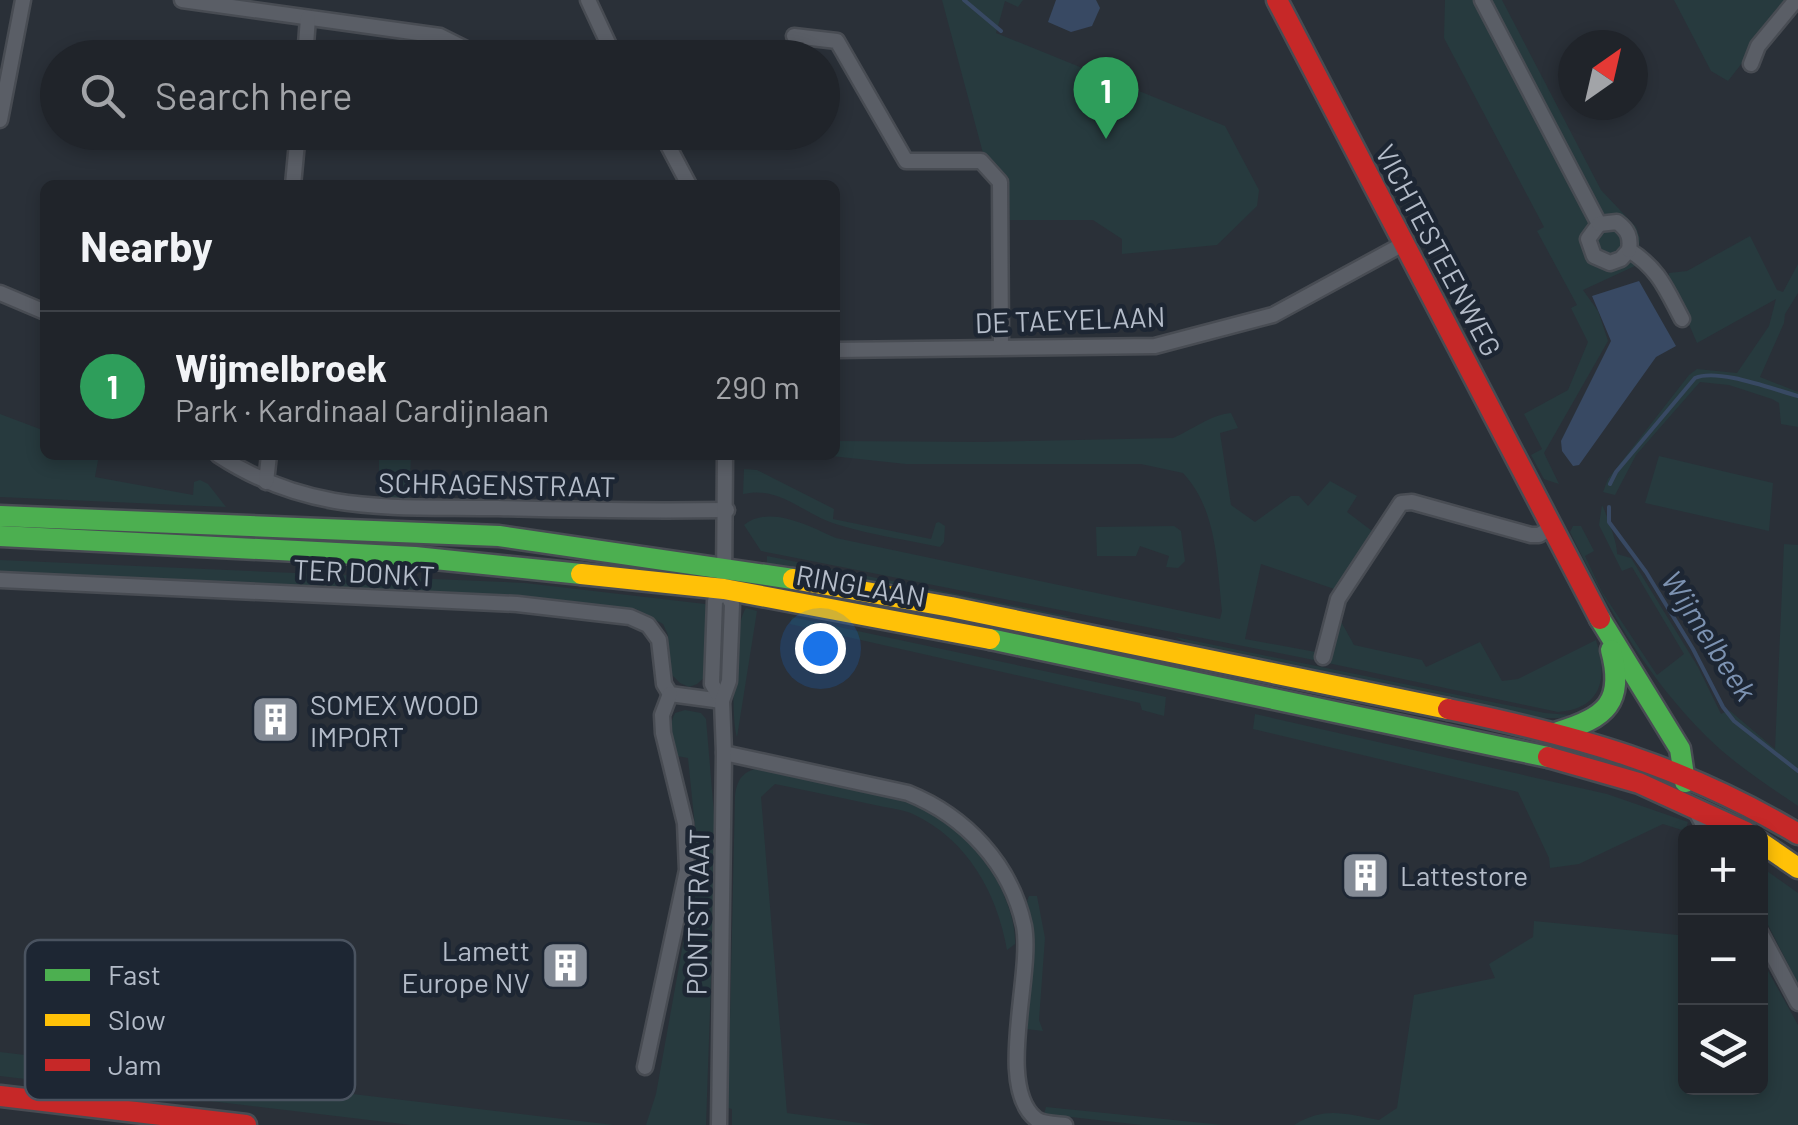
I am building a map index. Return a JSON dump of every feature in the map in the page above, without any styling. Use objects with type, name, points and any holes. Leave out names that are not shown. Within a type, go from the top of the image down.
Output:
[{"type":"main road","name":"VICHTESTEENWEG","points":[[1277,0],[1600,619]]},
{"type":"main road","name":"RINGLAAN","points":[[0,516],[498,536],[725,578],[1520,750],[1639,783],[1692,806]]},
{"type":"main road","name":"RINGLAAN","points":[[0,536],[416,557],[725,578],[951,607],[1558,732],[1682,773]]},
{"type":"main road","points":[[1558,732],[1586,724],[1602,714],[1618,686],[1617,667],[1600,619]]},
{"type":"main road","points":[[1600,619],[1661,744],[1682,773],[1692,806],[1731,825]]},
{"type":"main road","points":[[1682,773],[1715,786],[1798,834]]},
{"type":"main road","points":[[1768,847],[1798,868]]},
{"type":"main road","points":[[0,1096],[25,1099]]},
{"type":"main road","points":[[34,1100],[246,1125]]},
{"type":"street","points":[[0,120],[23,0]]},
{"type":"street","points":[[182,0],[448,40]]},
{"type":"street","points":[[588,0],[607,40]]},
{"type":"street","points":[[1482,0],[1599,224]]},
{"type":"street","points":[[1751,64],[1758,46],[1796,0]]},
{"type":"street","points":[[306,40],[308,18]]},
{"type":"street","points":[[794,36],[828,40]]},
{"type":"street","points":[[840,46],[906,161],[982,161],[1000,182],[1001,346]]},
{"type":"street","points":[[293,180],[296,150]]},
{"type":"street","points":[[670,150],[686,180]]},
{"type":"street","points":[[1617,222],[1626,228],[1629,250],[1621,260],[1610,263],[1594,256],[1588,239],[1599,224],[1617,222]]},
{"type":"street","name":"DE TAEYELAAN","points":[[840,350],[1155,346],[1273,315],[1405,244]]},
{"type":"street","points":[[1629,250],[1656,271],[1682,319]]},
{"type":"street","points":[[0,292],[40,310]]},
{"type":"street","name":"SCHRAGENSTRAAT","points":[[227,460],[266,482],[297,493],[361,507],[726,510]]},
{"type":"street","points":[[266,482],[268,460]]},
{"type":"street","name":"PONTSTRAAT","points":[[718,1125],[722,701],[729,682],[732,604],[725,578],[725,460]]},
{"type":"street","points":[[1323,657],[1338,599],[1401,503],[1412,502],[1531,535],[1552,527]]},
{"type":"street","name":"TER DONKT","points":[[0,580],[518,604],[630,617],[648,625],[659,640],[664,684],[670,694],[662,715],[663,733],[685,823],[686,870],[645,1067]]},
{"type":"street","points":[[670,694],[722,701]]},
{"type":"street","points":[[724,752],[908,793],[934,804],[974,834],[1004,875],[1024,925],[1026,952],[1017,1084],[1024,1107],[1039,1122],[1065,1125]]},
{"type":"street","points":[[1692,806],[1703,825]]},
{"type":"street","points":[[1768,947],[1798,1003]]},
{"type":"green space","points":[[942,0],[1023,0],[1018,7],[1005,1],[996,33],[1225,126],[1259,190],[1257,206],[1217,245],[1122,254],[1122,239],[1093,220],[1010,220],[1008,177],[983,153]]},
{"type":"green space","points":[[1445,0],[1502,0],[1558,107],[1558,120],[1565,120],[1601,190],[1636,227],[1640,239],[1637,265],[1583,290],[1598,311],[1608,341],[1544,453],[1559,484],[1544,479],[1531,455],[1542,449],[1524,414],[1568,390],[1588,342],[1571,308],[1577,305],[1537,231],[1544,227],[1444,38]]},
{"type":"green space","points":[[1674,0],[1791,0],[1728,81],[1711,71]]},
{"type":"green space","points":[[1750,236],[1777,290],[1783,292],[1798,264],[1798,293],[1785,314],[1760,377],[1798,392],[1798,427],[1781,424],[1779,403],[1772,399],[1729,385],[1700,382],[1636,455],[1615,495],[1603,492],[1608,479],[1689,375],[1697,369],[1737,373],[1769,326],[1776,299],[1697,343],[1669,278],[1669,273],[1687,271]]},
{"type":"green space","points":[[1231,413],[1238,428],[1220,433],[1231,505],[1255,522],[1291,496],[1299,496],[1308,506],[1330,481],[1357,496],[1347,512],[1376,534],[1340,591],[1261,564],[1245,639],[1316,652],[1314,660],[761,551],[744,525],[754,519],[778,517],[836,538],[1220,619],[1219,575],[1209,520],[1183,473],[1141,464],[906,464],[840,457],[840,441],[1173,438]]},
{"type":"green space","points":[[0,414],[40,429],[40,460],[98,460],[95,477],[193,495],[194,482],[200,480],[226,507],[0,497]]},
{"type":"green space","points":[[1659,456],[1773,483],[1769,531],[1645,503]]},
{"type":"green space","points":[[379,460],[411,460],[409,499],[379,499]]},
{"type":"green space","points":[[744,469],[757,470],[834,509],[833,519],[931,539],[939,522],[945,526],[944,542],[940,547],[864,532],[827,521],[781,497],[757,492],[743,494]]},
{"type":"green space","points":[[1602,505],[1617,554],[1631,558],[1698,667],[1721,714],[1729,710],[1775,749],[1784,544],[1798,545],[1798,806],[1706,736],[1665,690],[1629,640],[1598,587],[1570,532],[1573,526],[1581,526],[1594,551],[1585,556],[1602,592],[1657,675],[1684,654],[1632,567],[1622,571],[1599,525]]},
{"type":"green space","points":[[1174,526],[1181,531],[1185,561],[1178,568],[1166,567],[1169,556],[1140,546],[1136,556],[1097,556],[1096,527]]},
{"type":"green space","points":[[1370,552],[1373,562],[1361,572],[1339,618],[1354,645],[1422,660],[1426,667],[1480,642],[1502,681],[1518,679],[1596,640],[1601,678],[1593,697],[1585,705],[1558,712],[1328,663],[1337,611]]},
{"type":"green space","points":[[767,556],[1072,617],[1050,619],[767,563]]},
{"type":"green space","points":[[0,560],[525,583],[705,604],[707,675],[689,687],[680,683],[670,673],[668,635],[663,624],[636,609],[525,599],[0,575]]},
{"type":"green space","points":[[746,608],[757,611],[737,737],[734,671]]},
{"type":"green space","points":[[792,617],[1166,697],[1164,716],[1142,710],[1140,703],[790,624]]},
{"type":"green space","points":[[1175,637],[1545,713],[1570,715],[1597,706],[1573,718],[1535,718],[1198,648]]},
{"type":"green space","points":[[675,713],[701,713],[706,719],[716,837],[706,1125],[646,1125],[656,1094],[695,877],[696,837],[688,758],[677,756],[670,735]]},
{"type":"green space","points":[[1255,714],[1607,794],[1688,822],[1678,825],[1678,829],[1663,824],[1579,864],[1550,868],[1518,792],[1253,729]]},
{"type":"green space","points":[[758,768],[857,787],[917,807],[944,822],[969,843],[991,871],[1008,906],[1015,944],[1007,950],[996,908],[977,870],[949,838],[913,814],[775,784],[761,797],[787,1113],[875,1125],[732,1125],[732,1109],[728,1108],[735,796],[741,778]]},
{"type":"green space","points":[[1768,872],[1798,893],[1798,984],[1768,925]]},
{"type":"green space","points":[[1029,896],[1037,896],[1045,938],[1039,1020],[1043,1031],[1026,1029],[1033,958]]},
{"type":"green space","points":[[1534,921],[1678,935],[1678,1095],[1768,1095],[1768,971],[1798,1025],[1798,1125],[1294,1125],[1326,1113],[1379,1120],[1397,1108],[1414,995],[1495,978],[1489,964],[1533,937]]},
{"type":"green space","points":[[0,1052],[25,1055],[25,1079],[0,1076]]},
{"type":"green space","points":[[355,1094],[614,1125],[411,1125],[201,1100],[355,1100]]},
{"type":"green space","points":[[1046,1107],[1223,1125],[1142,1125],[1044,1114]]},
{"type":"water","points":[[1056,0],[1096,0],[1100,8],[1092,26],[1071,32],[1048,22]]},
{"type":"water","points":[[1639,281],[1676,346],[1656,357],[1579,465],[1573,466],[1562,451],[1561,441],[1611,341],[1592,296]]},
{"type":"waterway","name":"Wijmelbeek","points":[[964,0],[1001,31]]},
{"type":"waterway","name":"Wijmelbeek","points":[[1610,484],[1695,378],[1731,377],[1798,396]]},
{"type":"waterway","name":"Wijmelbeek","points":[[1609,507],[1609,522],[1646,572],[1723,707],[1734,721],[1798,771]]},
{"type":"traffic: fast","points":[[0,516],[499,536],[793,579]]},
{"type":"traffic: fast","points":[[0,536],[415,557],[581,574]]},
{"type":"traffic: fast","points":[[1600,619],[1680,749],[1685,782]]},
{"type":"traffic: fast","points":[[990,639],[1548,757]]},
{"type":"traffic: fast","points":[[1558,732],[1588,721],[1608,705],[1615,683],[1611,650]]},
{"type":"traffic: slow","points":[[581,574],[724,589],[990,639]]},
{"type":"traffic: slow","points":[[793,579],[951,607],[1448,709]]},
{"type":"traffic: slow","points":[[1768,847],[1798,868]]},
{"type":"traffic: jam","points":[[1277,0],[1600,619]]},
{"type":"traffic: jam","points":[[1448,709],[1541,730],[1629,756],[1713,789],[1798,834]]},
{"type":"traffic: jam","points":[[1548,757],[1639,783],[1731,825]]},
{"type":"traffic: jam","points":[[0,1096],[25,1099]]},
{"type":"traffic: jam","points":[[34,1100],[246,1125]]},
{"type":"place","name":"Wijmelbroek","points":[[1106,139]]},
{"type":"place","name":"SOMEX WOOD IMPORT","points":[[275,720]]},
{"type":"place","name":"Lattestore","points":[[1365,875]]},
{"type":"place","name":"Lamett Europe NV","points":[[565,966]]}]
